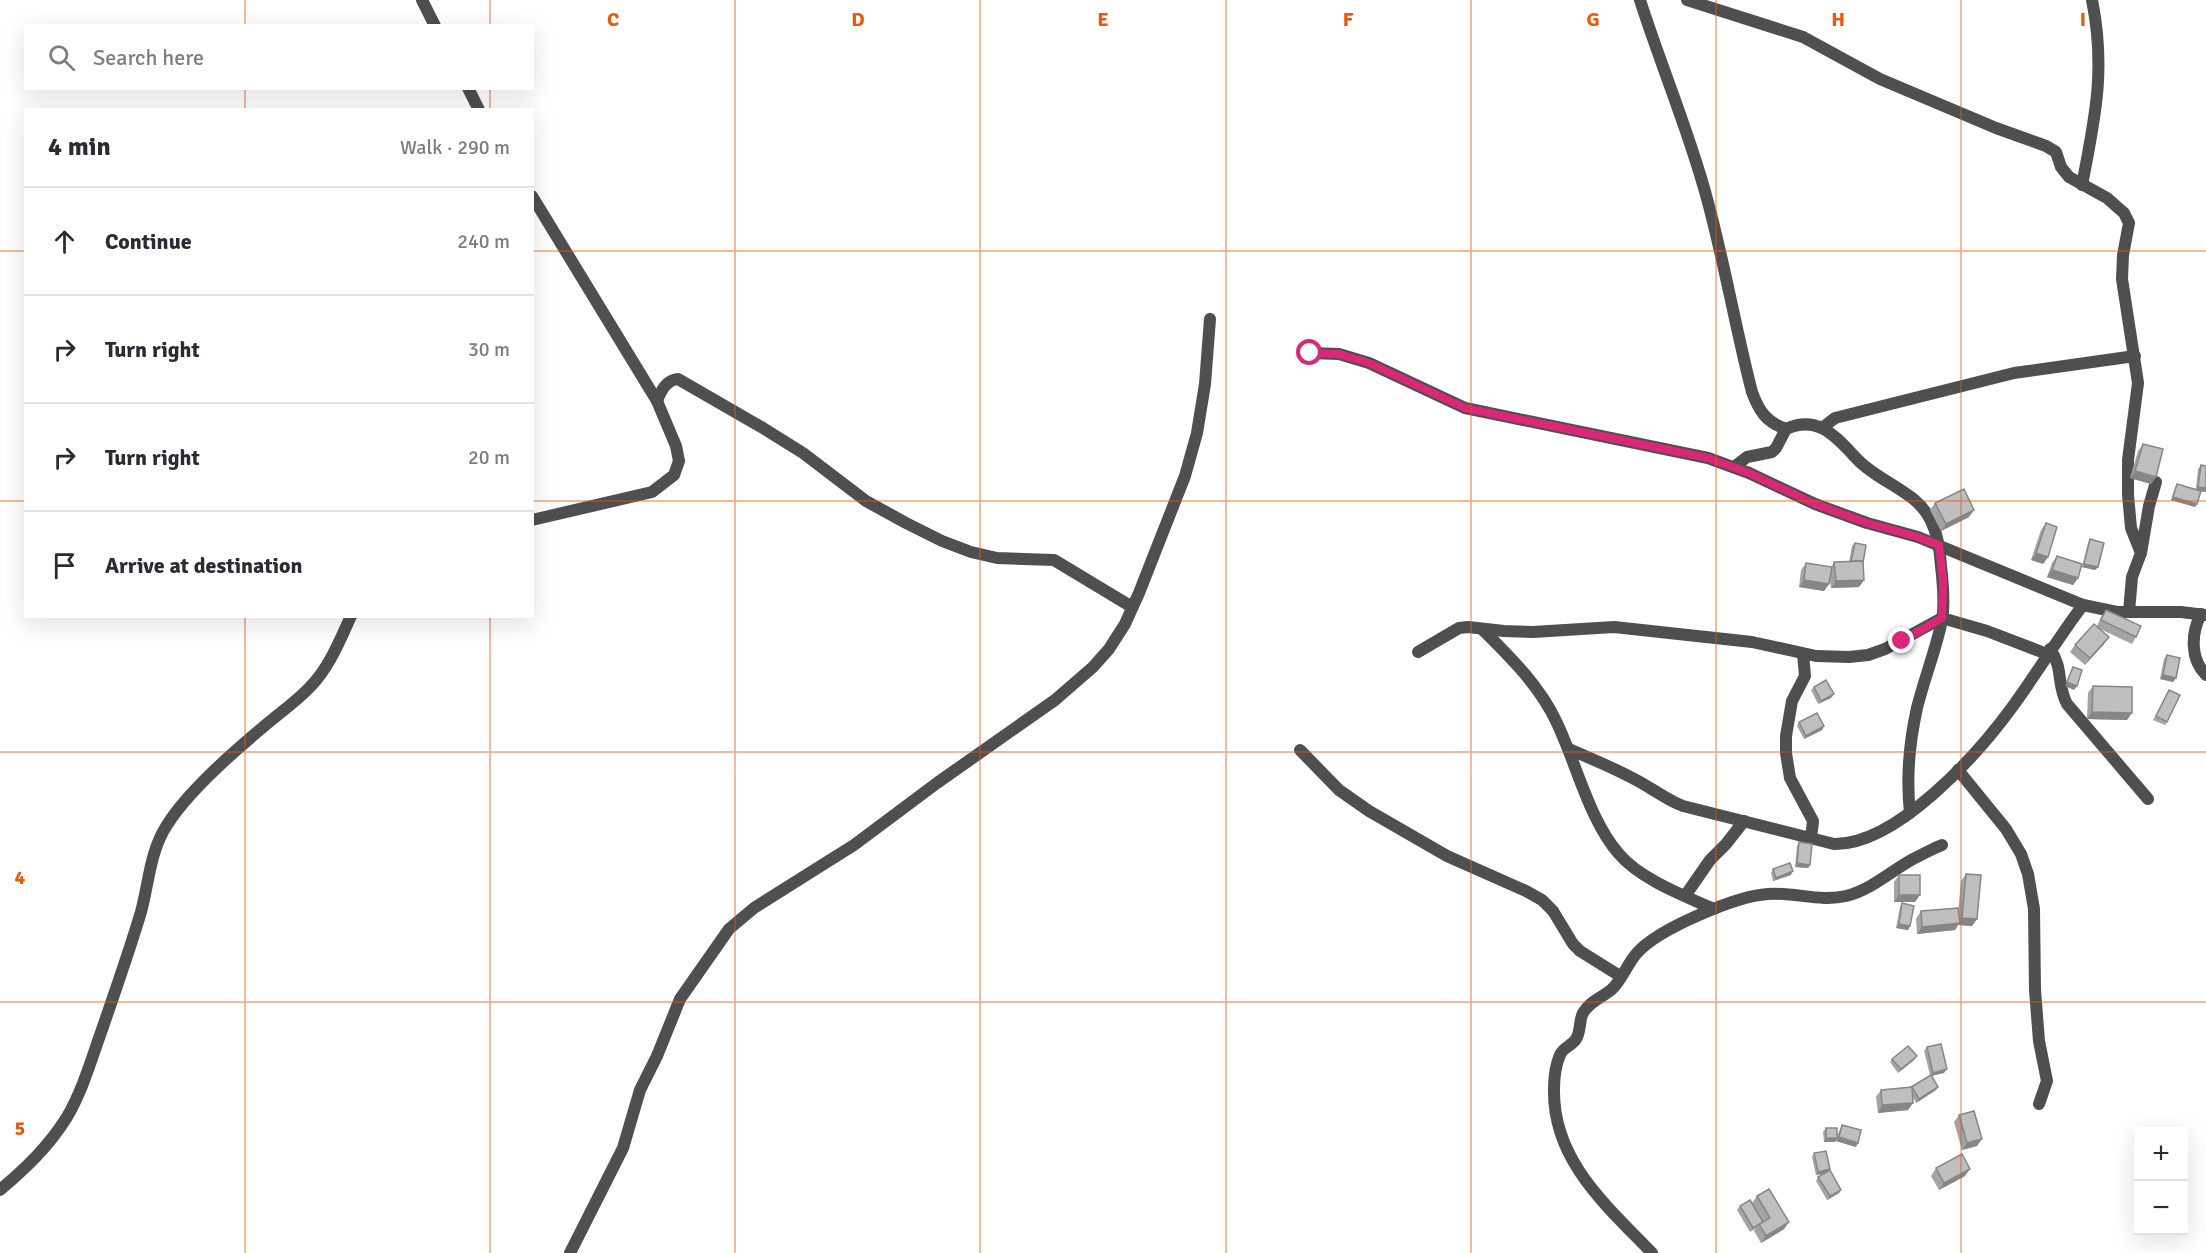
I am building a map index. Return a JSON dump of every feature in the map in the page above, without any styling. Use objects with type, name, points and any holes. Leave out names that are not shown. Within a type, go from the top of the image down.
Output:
[{"type":"street","points":[[422,0],[434,24]]},
{"type":"street","points":[[1640,0],[1692,145],[1720,246],[1752,392],[1759,409],[1774,425],[1786,429],[1802,424],[1812,424],[1833,435],[1865,468],[1903,492],[1922,508],[1931,521],[1939,545],[1943,580],[1942,618],[1911,737],[1908,765],[1910,813]]},
{"type":"street","points":[[1687,0],[1803,37],[1880,79],[1996,128],[2046,146],[2056,152],[2065,173],[2117,205],[2129,223],[2123,255],[2122,279],[2138,383],[2128,460],[2128,495],[2131,528],[2141,553]]},
{"type":"street","points":[[2082,185],[2093,128],[2100,62],[2099,37],[2092,0]]},
{"type":"street","points":[[469,90],[478,108]]},
{"type":"street","points":[[534,199],[657,401],[676,446],[679,461],[674,476],[660,487],[640,496],[568,510],[534,519]]},
{"type":"street","points":[[570,1253],[623,1148],[640,1090],[657,1056],[680,999],[729,929],[754,908],[854,845],[1055,699],[1093,667],[1109,649],[1125,624],[1174,506],[1194,444],[1205,384],[1210,319]]},
{"type":"street","points":[[1310,353],[1339,354],[1369,363],[1465,408],[1708,458],[1734,467],[1815,504],[1867,523],[1918,537],[2083,605],[2129,612],[2204,614]]},
{"type":"street","points":[[1822,428],[1835,418],[2014,373],[2135,356]]},
{"type":"street","points":[[657,401],[666,384],[678,379],[783,440],[866,501],[906,523],[971,552],[997,558],[1054,560],[1132,607]]},
{"type":"street","points":[[1734,467],[1747,457],[1772,452],[1786,429]]},
{"type":"street","points":[[2129,612],[2132,577],[2141,553],[2149,506],[2156,482]]},
{"type":"street","points":[[1569,749],[1651,788],[1670,801],[1834,844],[1849,844],[1864,839],[1910,813],[1958,770],[2013,706],[2048,652],[2083,605]]},
{"type":"street","points":[[2204,614],[2197,622],[2193,640],[2197,663],[2206,675]]},
{"type":"street","points":[[0,1190],[30,1165],[46,1147],[67,1116],[83,1084],[133,940],[153,855],[166,825],[186,800],[260,729],[311,687],[324,670],[350,618]]},
{"type":"street","points":[[1418,652],[1459,628],[1533,632],[1614,627],[1752,642],[1832,658],[1868,654],[1902,641],[1942,618],[2048,652],[2060,668],[2060,687],[2067,704],[2148,799]]},
{"type":"street","points":[[1482,629],[1513,660],[1541,695],[1569,749],[1587,797],[1607,838],[1620,855],[1636,869],[1684,896],[1714,909]]},
{"type":"street","points":[[1803,654],[1805,676],[1790,707],[1786,753],[1790,778],[1813,821],[1811,838]]},
{"type":"street","points":[[1300,750],[1339,790],[1369,811],[1447,856],[1542,900],[1553,911],[1573,944],[1580,951],[1620,976]]},
{"type":"street","points":[[1958,770],[2015,841],[2031,886],[2034,909],[2035,990],[2039,1041],[2048,1081],[2039,1104]]},
{"type":"street","points":[[1684,896],[1710,860],[1744,821]]},
{"type":"street","points":[[1652,1253],[1592,1189],[1569,1155],[1558,1131],[1554,1105],[1554,1079],[1561,1052],[1576,1039],[1583,1013],[1611,989],[1638,951],[1654,939],[1714,909],[1744,898],[1768,894],[1846,896],[1866,888],[1912,859],[1942,845]]},
{"type":"building","points":[[2143,444],[2163,449],[2156,477],[2135,471]]},
{"type":"building","points":[[2201,465],[2206,466],[2206,488],[2198,487]]},
{"type":"building","points":[[2177,484],[2201,491],[2197,504],[2173,497]]},
{"type":"building","points":[[1964,489],[1974,510],[1946,524],[1935,503]]},
{"type":"building","points":[[2046,523],[2057,527],[2048,557],[2036,553]]},
{"type":"building","points":[[2090,539],[2104,543],[2098,567],[2084,564]]},
{"type":"building","points":[[1855,543],[1866,545],[1863,563],[1863,561],[1851,561]]},
{"type":"building","points":[[2057,556],[2082,564],[2078,578],[2052,570]]},
{"type":"building","points":[[1863,561],[1864,580],[1836,581],[1834,562]]},
{"type":"building","points":[[1806,563],[1832,567],[1829,584],[1804,580]]},
{"type":"building","points":[[2106,610],[2141,626],[2136,637],[2101,620]]},
{"type":"building","points":[[2094,624],[2109,637],[2090,658],[2075,645]]},
{"type":"building","points":[[2167,655],[2180,658],[2176,678],[2163,675]]},
{"type":"building","points":[[2073,667],[2082,670],[2077,686],[2067,682]]},
{"type":"building","points":[[1826,680],[1834,694],[1821,701],[1814,687]]},
{"type":"building","points":[[2093,686],[2132,687],[2132,713],[2092,712]]},
{"type":"building","points":[[2169,690],[2180,695],[2167,722],[2156,716]]},
{"type":"building","points":[[1817,713],[1824,726],[1806,736],[1799,722]]},
{"type":"building","points":[[1799,842],[1812,844],[1810,865],[1797,863]]},
{"type":"building","points":[[1790,863],[1793,871],[1776,878],[1773,869]]},
{"type":"building","points":[[1966,874],[1981,875],[1977,919],[1962,918]]},
{"type":"building","points":[[1899,875],[1920,875],[1920,895],[1899,895]]},
{"type":"building","points":[[1902,903],[1914,906],[1910,926],[1899,924]]},
{"type":"building","points":[[1958,908],[1960,923],[1922,927],[1921,911]]},
{"type":"building","points":[[1941,1044],[1947,1069],[1933,1073],[1927,1047]]},
{"type":"building","points":[[1908,1046],[1917,1056],[1901,1069],[1892,1059]]},
{"type":"building","points":[[1931,1075],[1938,1087],[1919,1099],[1911,1087]]},
{"type":"building","points":[[1912,1087],[1913,1103],[1882,1105],[1881,1090]]},
{"type":"building","points":[[1974,1111],[1982,1139],[1967,1143],[1959,1115]]},
{"type":"building","points":[[1842,1125],[1861,1130],[1858,1143],[1839,1137]]},
{"type":"building","points":[[1826,1128],[1837,1128],[1837,1138],[1826,1138]]},
{"type":"building","points":[[1826,1151],[1830,1169],[1818,1172],[1814,1153]]},
{"type":"building","points":[[1962,1154],[1970,1169],[1944,1183],[1936,1168]]},
{"type":"building","points":[[1830,1170],[1841,1190],[1830,1196],[1818,1177]]},
{"type":"building","points":[[1769,1189],[1789,1222],[1766,1236],[1759,1224],[1770,1218],[1757,1196]]},
{"type":"building","points":[[1750,1200],[1763,1222],[1753,1228],[1740,1206]]},
{"type":"route","points":[[1310,353],[1339,354],[1369,363],[1438,397],[1491,415],[1708,458],[1749,473],[1815,504],[1939,545],[1943,580],[1942,618],[1902,641]]}]
